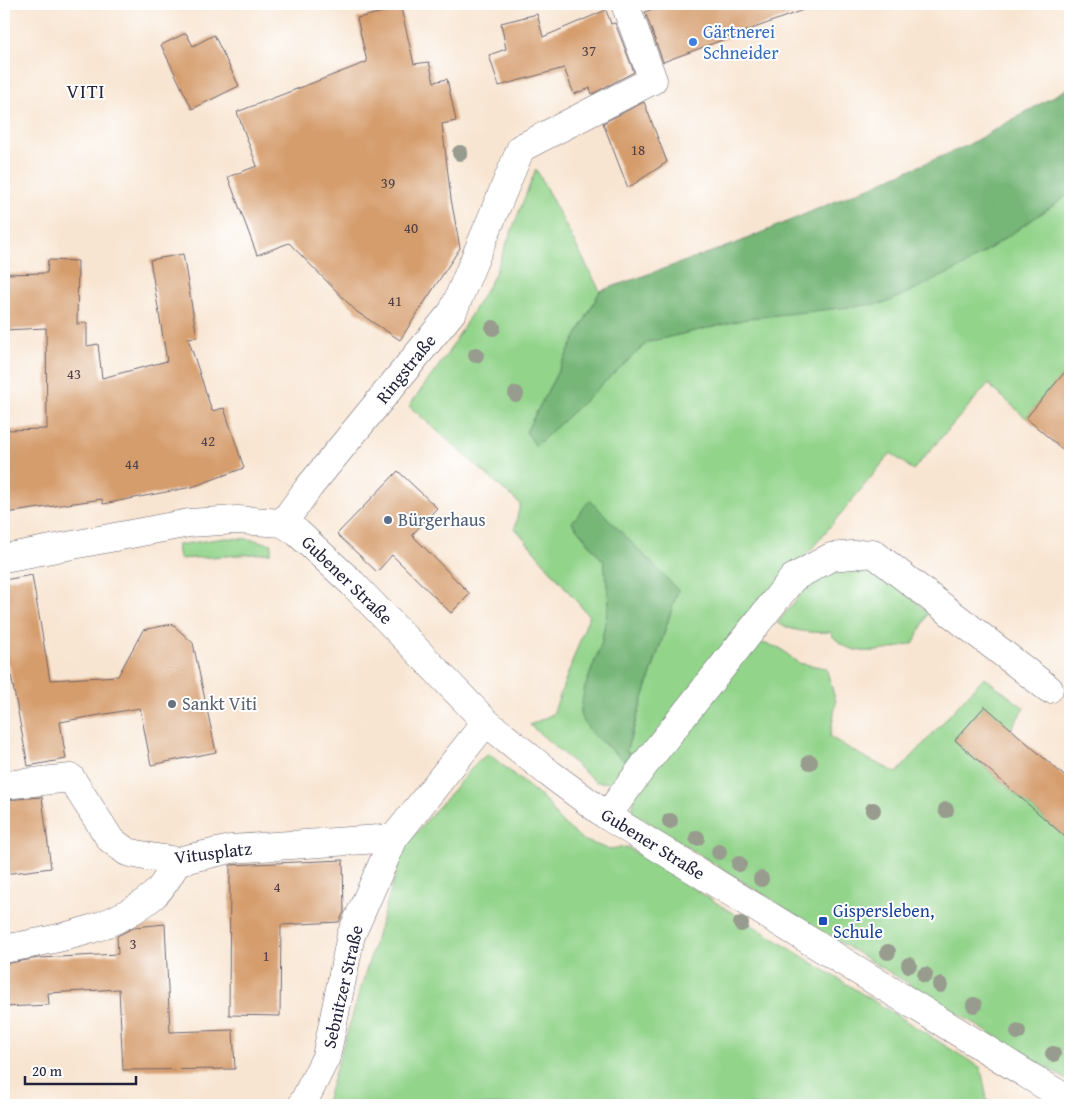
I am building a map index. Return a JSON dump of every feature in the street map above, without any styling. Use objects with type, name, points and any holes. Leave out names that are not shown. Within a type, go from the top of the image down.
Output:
[{"type":"street","name":"Ringstraße","points":[[283,523],[452,311],[521,148],[653,80],[625,4]]},
{"type":"street","points":[[4,558],[189,523],[238,520],[283,523]]},
{"type":"street","name":"Gubener Straße","points":[[283,523],[298,533],[352,583],[486,722],[549,773],[607,816],[1070,1101]]},
{"type":"street","points":[[607,816],[645,764],[793,578],[830,556],[873,554],[1049,689]]},
{"type":"street","name":"Sebnitzer Straße","points":[[302,1105],[326,1057],[351,935],[394,838],[486,722]]},
{"type":"street","name":"Vitusplatz","points":[[4,785],[71,778],[110,839],[127,852],[178,861],[231,849],[394,838]]},
{"type":"street","points":[[4,949],[83,933],[122,916],[155,895],[178,861]]},
{"type":"green space","points":[[1070,87],[1070,194],[964,266],[886,303],[751,318],[648,342],[536,446],[526,432],[600,291],[737,243],[966,146]]},
{"type":"green space","points":[[536,169],[600,291],[526,432],[536,445],[648,342],[964,266],[1070,194],[1070,366],[1026,418],[988,384],[913,470],[891,453],[638,759],[626,752],[678,590],[572,523],[604,562],[609,601],[601,645],[584,690],[591,733],[632,767],[618,783],[596,782],[530,725],[553,714],[589,616],[515,528],[520,504],[409,406],[446,356],[493,278]]},
{"type":"green space","points":[[590,500],[678,590],[626,751],[638,759],[632,767],[591,733],[580,715],[584,690],[601,645],[609,601],[604,562],[572,522]]},
{"type":"green space","points":[[225,538],[249,539],[272,544],[271,553],[179,559],[177,545]]},
{"type":"green space","points":[[861,566],[898,585],[928,613],[914,643],[880,651],[857,650],[847,647],[838,641],[830,632],[803,631],[777,623],[816,576],[838,567]]},
{"type":"green space","points":[[758,642],[780,648],[798,663],[826,668],[836,702],[830,737],[864,757],[897,773],[984,677],[1024,708],[1011,729],[985,706],[955,741],[1070,841],[1070,1082],[802,919],[632,812],[640,772]]},
{"type":"green space","points":[[489,754],[546,801],[559,820],[583,840],[608,849],[627,847],[981,1068],[988,1105],[325,1105],[404,847],[478,761]]},
{"type":"building","name":"Gärtnerei Schneider","points":[[666,4],[811,4],[811,7],[663,62],[645,12]]},
{"type":"building","points":[[401,8],[414,64],[429,62],[434,82],[447,79],[456,121],[442,124],[451,199],[460,248],[400,340],[357,312],[289,243],[257,255],[228,177],[257,166],[237,112],[367,62],[357,18]]},
{"type":"building","points":[[606,10],[611,24],[615,23],[634,72],[592,94],[590,88],[574,94],[564,68],[499,86],[489,55],[506,49],[501,23],[537,14],[543,37]]},
{"type":"building","points":[[186,33],[193,46],[214,35],[239,86],[192,109],[161,45]]},
{"type":"building","points":[[644,102],[667,162],[628,188],[603,123]]},
{"type":"building","points":[[183,254],[197,337],[188,338],[212,411],[224,408],[244,468],[192,487],[103,504],[102,499],[6,513],[4,430],[47,429],[46,328],[4,330],[4,274],[47,273],[48,260],[78,261],[77,324],[87,323],[87,346],[98,344],[102,378],[167,361],[150,260]]},
{"type":"building","points":[[1070,366],[1070,456],[1026,418]]},
{"type":"building","points":[[398,471],[437,508],[412,535],[470,594],[451,613],[392,555],[377,572],[337,534]]},
{"type":"building","points":[[32,575],[50,680],[118,676],[143,630],[172,624],[193,643],[216,752],[151,765],[140,708],[60,722],[66,759],[28,766],[9,664],[4,664],[4,580]]},
{"type":"building","points":[[985,706],[1070,781],[1070,841],[955,740]]},
{"type":"building","points":[[42,797],[51,868],[4,874],[4,800]]},
{"type":"building","points":[[343,860],[344,912],[339,922],[281,925],[280,1016],[229,1015],[230,865]]},
{"type":"building","points":[[165,924],[170,1032],[233,1030],[235,1069],[123,1070],[119,989],[48,993],[49,1005],[4,1007],[4,964],[39,958],[118,954],[117,936],[135,927]]},
{"type":"place","name":"Gärtnerei Schneider","points":[[693,42]]},
{"type":"place","name":"Bürgerhaus","points":[[388,520]]},
{"type":"place","name":"Sankt Viti","points":[[172,704]]},
{"type":"place","name":"Gispersleben, Schule","points":[[823,921]]},
{"type":"district","name":"VITI","points":[[86,91]]}]
